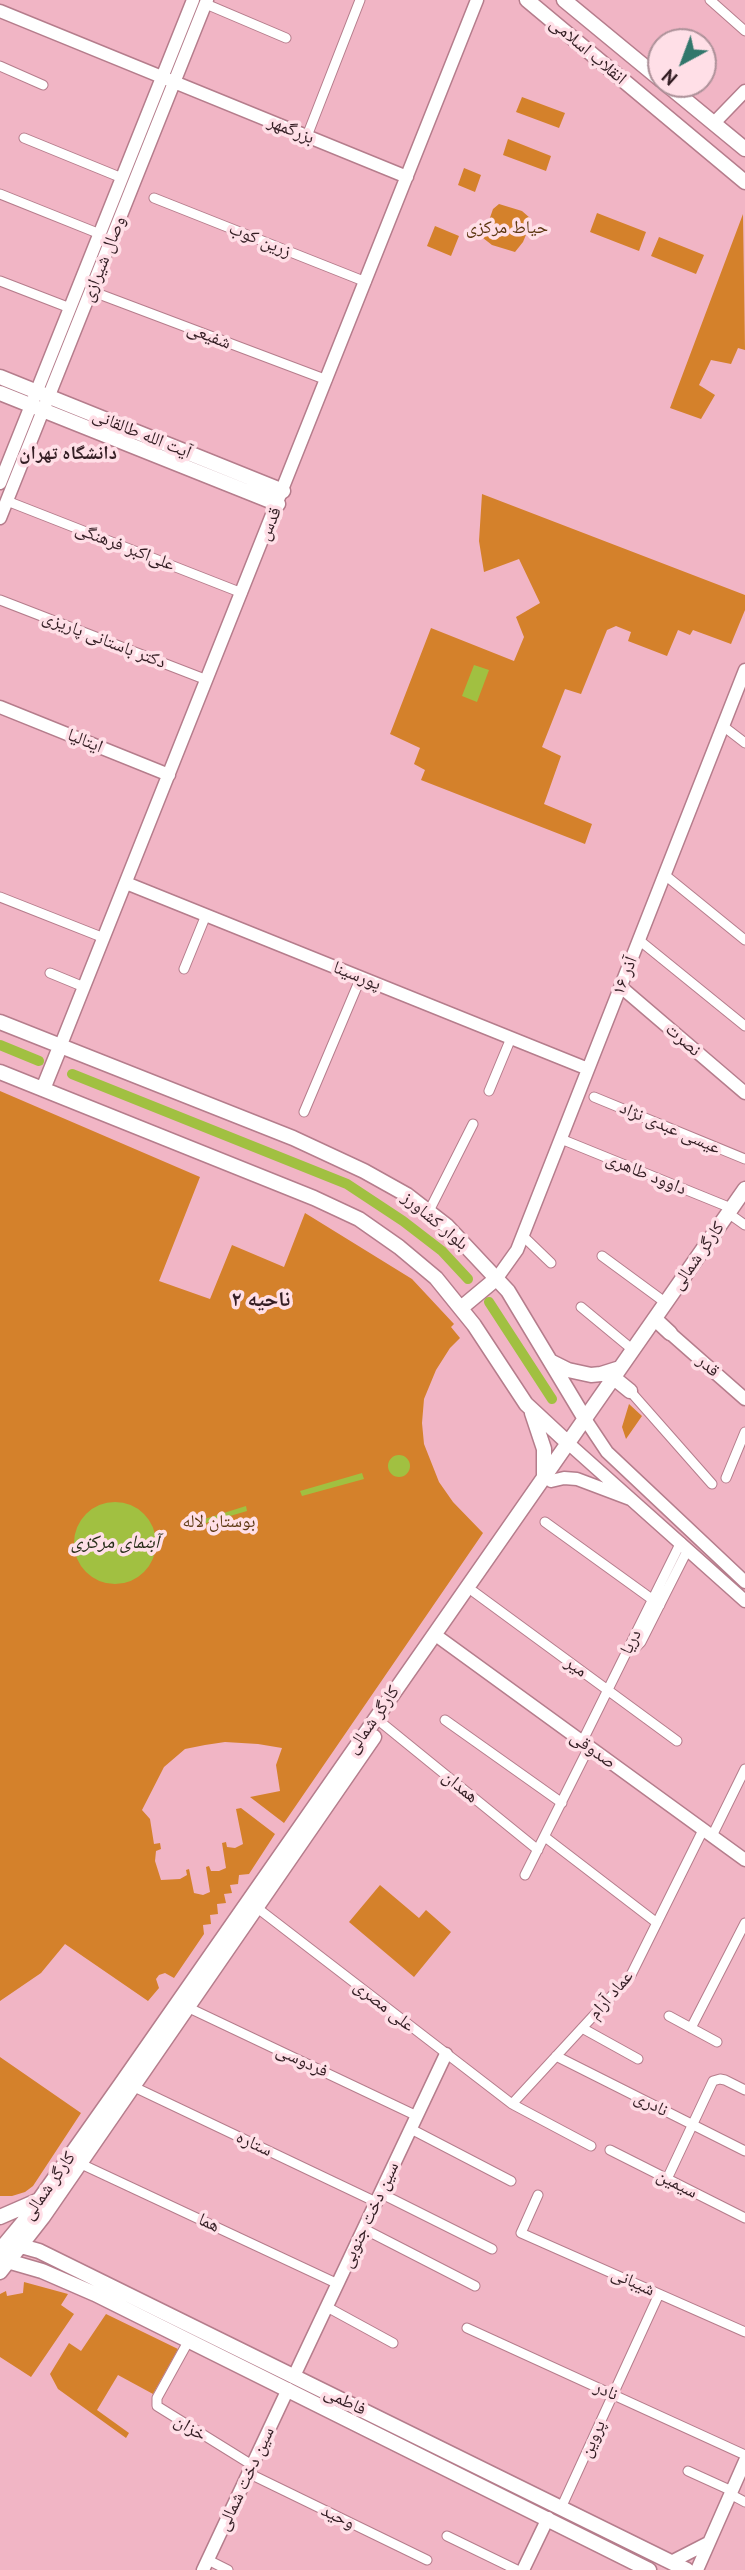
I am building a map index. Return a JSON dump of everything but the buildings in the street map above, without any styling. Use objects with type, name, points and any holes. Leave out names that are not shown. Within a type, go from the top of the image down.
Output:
[{"type":"main road","name":"انقلاب اسلامی","points":[[527,0],[745,182]]},
{"type":"main road","name":"انقلاب اسلامی","points":[[564,0],[647,68]]},
{"type":"main road","points":[[683,98],[745,149]]},
{"type":"main road","points":[[698,143],[714,123]]},
{"type":"main road","name":"آیت الله طالقانی","points":[[0,377],[40,401],[281,497]]},
{"type":"main road","name":"آیت الله طالقانی","points":[[0,393],[40,401]]},
{"type":"main road","name":"بلوار کشاورز","points":[[0,1022],[327,1153],[385,1182],[429,1212],[508,1291],[585,1419]]},
{"type":"main road","points":[[43,1089],[60,1046]]},
{"type":"main road","points":[[0,1072],[341,1210],[382,1234],[436,1278],[461,1308],[530,1408],[571,1445]]},
{"type":"main road","name":"کارگر شمالی","points":[[5,2253],[74,2160],[471,1590],[571,1445],[585,1419],[745,1189]]},
{"type":"main road","points":[[461,1308],[497,1278]]},
{"type":"main road","points":[[654,1319],[670,1333]]},
{"type":"main road","points":[[550,1362],[568,1370],[591,1375],[617,1373],[630,1391]]},
{"type":"main road","points":[[530,1408],[544,1449],[548,1479]]},
{"type":"main road","name":"کارگر شمالی","points":[[5,2253],[40,2199],[74,2160]]},
{"type":"main road","points":[[0,2217],[40,2199]]},
{"type":"main road","name":"فاطمی","points":[[5,2253],[39,2251],[649,2570]]},
{"type":"main road","name":"فاطمی","points":[[5,2253],[189,2340],[291,2382],[558,2506],[687,2570]]},
{"type":"main road","points":[[548,2518],[558,2506]]},
{"type":"street","points":[[307,136],[360,0]]},
{"type":"street","name":"قدس","points":[[60,1046],[477,0]]},
{"type":"street","points":[[710,0],[745,31]]},
{"type":"street","points":[[202,1],[286,38]]},
{"type":"street","name":"وصال شیرازی","points":[[0,483],[40,401],[70,308],[85,289],[100,234],[162,77],[202,1]]},
{"type":"street","name":"وصال شیرازی","points":[[0,518],[4,499],[40,401],[85,289],[175,82],[202,1]]},
{"type":"street","points":[[0,11],[162,77]]},
{"type":"street","points":[[0,66],[43,85]]},
{"type":"street","name":"بزرگمهر","points":[[162,77],[407,177]]},
{"type":"street","points":[[714,123],[745,91]]},
{"type":"street","points":[[24,138],[122,178]]},
{"type":"street","points":[[0,194],[100,234]]},
{"type":"street","name":"زرین کوب","points":[[154,198],[366,282]]},
{"type":"street","points":[[0,281],[70,308]]},
{"type":"street","name":"شفیعی","points":[[85,289],[327,380]]},
{"type":"street","name":"علی‌اکبر فرهنگی","points":[[4,499],[242,593]]},
{"type":"street","name":"دکتر باستانی پاریزی","points":[[0,600],[207,680]]},
{"type":"street","name":"۱۶ آذر","points":[[497,1278],[512,1259],[523,1237],[745,672]]},
{"type":"street","name":"ایتالیا","points":[[0,707],[169,775]]},
{"type":"street","points":[[723,726],[745,743]]},
{"type":"street","points":[[665,875],[745,940]]},
{"type":"street","name":"پورسینا","points":[[126,883],[588,1069]]},
{"type":"street","points":[[0,897],[104,938]]},
{"type":"street","points":[[184,969],[206,915]]},
{"type":"street","points":[[639,940],[745,1026]]},
{"type":"street","points":[[50,973],[84,987]]},
{"type":"street","points":[[304,1112],[361,977]]},
{"type":"street","name":"نصرت","points":[[621,987],[745,1093]]},
{"type":"street","points":[[489,1090],[511,1038]]},
{"type":"street","name":"عیسی عبدی نژاد","points":[[594,1097],[745,1159]]},
{"type":"street","points":[[429,1212],[473,1124]]},
{"type":"street","name":"داوود طاهری","points":[[561,1139],[730,1211],[745,1225]]},
{"type":"street","points":[[523,1237],[551,1263]]},
{"type":"street","points":[[602,1256],[666,1303]]},
{"type":"street","points":[[581,1307],[633,1350]]},
{"type":"street","name":"قدر","points":[[670,1333],[745,1399]]},
{"type":"street","points":[[630,1391],[712,1484]]},
{"type":"street","name":"بلوار کشاورز","points":[[585,1419],[607,1452],[745,1582]]},
{"type":"street","points":[[726,1478],[745,1432]]},
{"type":"street","points":[[571,1445],[745,1601]]},
{"type":"street","points":[[548,1479],[577,1479],[636,1501]]},
{"type":"street","points":[[545,1522],[656,1602]]},
{"type":"street","name":"دریا","points":[[526,1875],[562,1803],[629,1646],[656,1602],[684,1546]]},
{"type":"street","name":"میر","points":[[471,1590],[677,1741]]},
{"type":"street","name":"صدوقی","points":[[438,1637],[745,1860]]},
{"type":"street","points":[[445,1720],[562,1803]]},
{"type":"street","name":"همدان","points":[[379,1721],[538,1850]]},
{"type":"street","name":"عماد آرام","points":[[512,2104],[631,1975],[657,1923],[745,1769]]},
{"type":"street","points":[[545,1837],[657,1923]]},
{"type":"street","name":"علی مصری","points":[[251,1904],[512,2104],[591,2146]]},
{"type":"street","points":[[691,2028],[745,1923]]},
{"type":"street","name":"فردوسی","points":[[182,2004],[417,2116]]},
{"type":"street","points":[[669,2016],[717,2042]]},
{"type":"street","points":[[582,2028],[638,2059]]},
{"type":"street","name":"سین دخت جنوبی","points":[[291,2382],[446,2054]]},
{"type":"street","name":"نادری","points":[[556,2056],[745,2151]]},
{"type":"street","points":[[667,2179],[711,2084],[718,2079],[725,2080],[745,2090]]},
{"type":"street","name":"ستاره","points":[[127,2083],[492,2249]]},
{"type":"street","points":[[411,2129],[511,2181]]},
{"type":"street","name":"سیمین","points":[[610,2150],[745,2218]]},
{"type":"street","name":"هما","points":[[74,2160],[338,2284]]},
{"type":"street","name":"شیبانی","points":[[538,2195],[521,2233],[745,2332]]},
{"type":"street","points":[[364,2229],[475,2286]]},
{"type":"street","name":"پروین","points":[[558,2506],[659,2294]]},
{"type":"street","points":[[327,2307],[393,2343]]},
{"type":"street","name":"نادر","points":[[467,2328],[745,2455]]},
{"type":"street","name":"خزان","points":[[189,2340],[157,2398],[157,2406],[250,2469]]},
{"type":"street","name":"سین دخت شمالی","points":[[206,2565],[291,2382]]},
{"type":"street","points":[[697,2570],[745,2461]]},
{"type":"street","name":"وحید","points":[[250,2469],[427,2560]]},
{"type":"street","points":[[688,2471],[745,2502]]},
{"type":"street","points":[[523,2570],[548,2518]]},
{"type":"street","points":[[447,2536],[517,2570]]},
{"type":"street","points":[[671,2562],[708,2543]]},
{"type":"street","points":[[206,2565],[228,2570]]},
{"type":"green space","points":[[522,97],[565,113],[559,128],[516,112]]},
{"type":"green space","points":[[508,139],[551,156],[546,171],[503,155]]},
{"type":"green space","points":[[464,168],[481,175],[475,192],[458,185]]},
{"type":"green space","name":"حیاط مرکزی","points":[[499,204],[522,211],[530,218],[523,242],[515,252],[492,245],[483,238],[493,209]]},
{"type":"green space","points":[[597,213],[646,232],[639,251],[590,232]]},
{"type":"green space","points":[[743,214],[745,350],[738,348],[731,364],[711,360],[699,385],[715,395],[701,419],[670,408]]},
{"type":"green space","points":[[435,226],[459,236],[451,256],[427,246]]},
{"type":"green space","points":[[659,237],[704,255],[696,274],[651,256]]},
{"type":"green space","points":[[482,494],[745,595],[745,610],[731,644],[693,630],[690,635],[678,630],[667,656],[628,641],[631,632],[616,626],[607,630],[581,694],[565,689],[542,747],[561,756],[544,804],[592,824],[585,844],[421,780],[425,770],[414,764],[420,748],[390,734],[431,628],[514,661],[524,637],[516,617],[540,603],[519,559],[484,572],[479,541]]},
{"type":"green space","name":"بوستان لاله","points":[[0,1091],[200,1177],[159,1281],[210,1299],[232,1245],[284,1267],[305,1213],[412,1279],[454,1324],[451,1327],[460,1338],[436,1370],[424,1399],[424,1444],[439,1482],[453,1502],[483,1533],[284,1823],[250,1797],[280,1791],[276,1765],[282,1748],[225,1742],[205,1745],[185,1749],[164,1767],[142,1810],[150,1819],[154,1844],[160,1843],[161,1849],[156,1851],[155,1861],[161,1880],[180,1879],[187,1875],[186,1870],[189,1869],[194,1893],[203,1895],[210,1892],[206,1867],[209,1866],[211,1871],[226,1868],[222,1843],[226,1842],[227,1847],[235,1848],[243,1844],[236,1809],[241,1808],[275,1834],[249,1874],[239,1875],[238,1884],[230,1885],[232,1893],[224,1894],[226,1903],[217,1904],[218,1914],[210,1915],[211,1924],[203,1925],[204,1934],[174,1978],[165,1973],[159,1975],[156,1979],[159,1988],[148,2001],[65,1944],[41,1973],[0,2001]]},
{"type":"green space","points":[[629,1404],[642,1416],[626,1439],[622,1427]]},
{"type":"green space","points":[[380,1885],[419,1918],[426,1910],[451,1932],[414,1977],[349,1922]]},
{"type":"green space","points":[[0,2057],[81,2113],[33,2186],[12,2196],[0,2196]]},
{"type":"green space","points":[[24,2282],[68,2294],[61,2305],[74,2314],[31,2377],[0,2357],[0,2294],[6,2291],[7,2296],[23,2293]]},
{"type":"green space","points":[[106,2314],[178,2349],[153,2394],[118,2375],[97,2410],[129,2433],[126,2438],[58,2389],[50,2374],[69,2343],[81,2351]]},
{"type":"water","points":[[474,665],[489,670],[477,702],[462,696]]},
{"type":"water","points":[[399,1455],[407,1458],[410,1466],[407,1474],[399,1477],[391,1474],[388,1466],[391,1458]]},
{"type":"water","points":[[362,1473],[364,1479],[302,1496],[300,1491]]},
{"type":"water","name":"آبنمای مرکزی","points":[[115,1502],[131,1505],[144,1514],[153,1527],[156,1543],[153,1559],[144,1572],[131,1581],[115,1584],[99,1581],[86,1572],[77,1559],[74,1543],[77,1527],[86,1514],[99,1505]]},
{"type":"water","points":[[246,1506],[247,1511],[196,1526],[195,1522]]},
{"type":"waterway","points":[[0,1045],[39,1061]]},
{"type":"waterway","points":[[72,1074],[347,1184],[442,1251],[468,1279]]},
{"type":"waterway","points":[[489,1302],[552,1399]]},
{"type":"district","name":"دانشگاه تهران","points":[[68,454]]},
{"type":"district","name":"ناحیه ۲","points":[[261,1300]]}]
